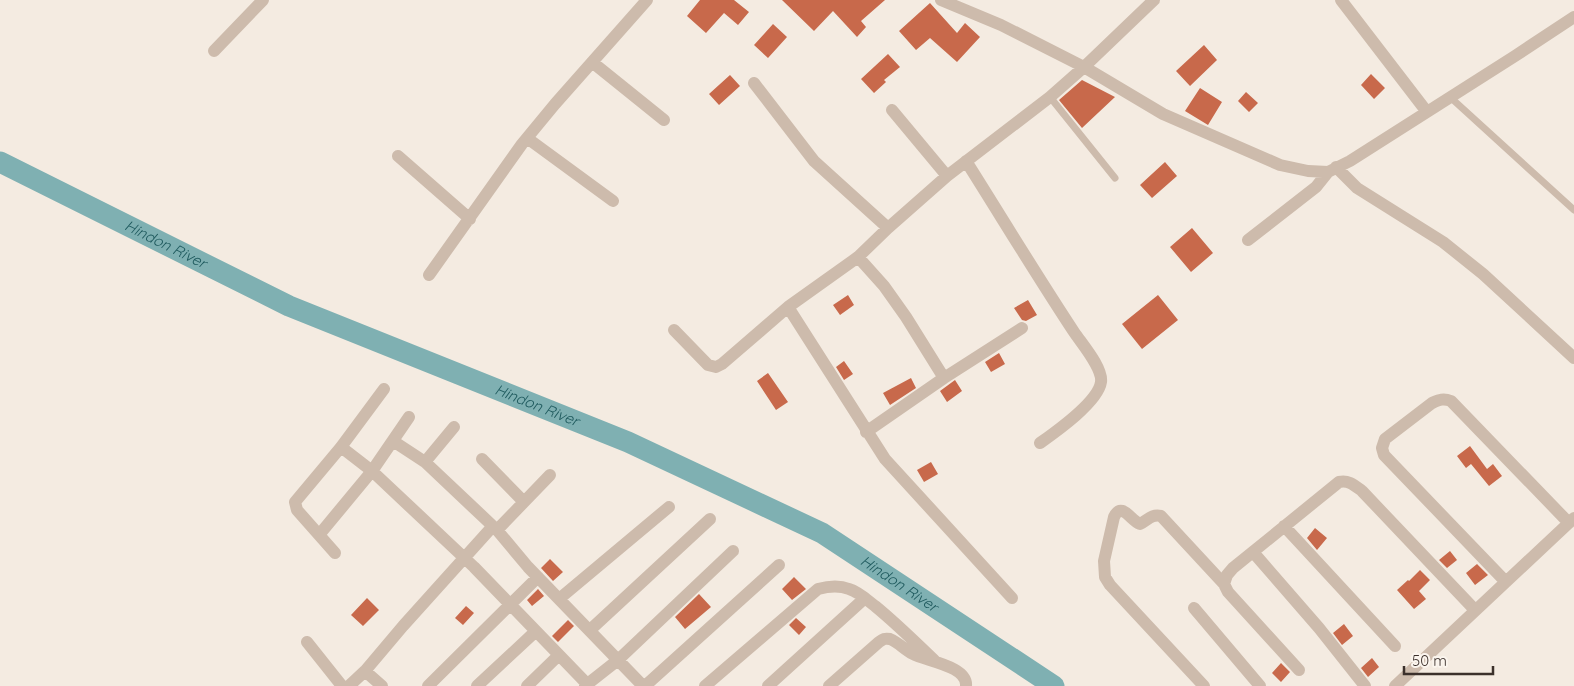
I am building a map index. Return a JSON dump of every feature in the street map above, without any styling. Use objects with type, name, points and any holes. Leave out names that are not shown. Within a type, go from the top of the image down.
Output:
[{"type":"street","points":[[214,50],[262,0]]},
{"type":"street","points":[[429,275],[527,138],[647,0]]},
{"type":"street","points":[[941,0],[1001,25],[1084,67],[1163,114],[1280,165],[1308,171],[1332,169],[1350,161],[1574,17]]},
{"type":"street","points":[[674,330],[708,365],[716,366],[722,364],[788,307],[858,257],[947,176],[1050,97],[1154,0]]},
{"type":"street","points":[[1341,0],[1428,112]]},
{"type":"street","points":[[592,62],[664,120]]},
{"type":"street","points":[[754,83],[814,161],[888,228]]},
{"type":"street","points":[[892,110],[947,176]]},
{"type":"street","points":[[527,138],[613,201]]},
{"type":"street","points":[[398,156],[470,219]]},
{"type":"street","points":[[966,161],[1102,376],[1101,384],[1085,407],[1040,443]]},
{"type":"street","points":[[1248,240],[1316,187],[1332,169]]},
{"type":"street","points":[[1332,169],[1357,188],[1443,242],[1483,274],[1574,358]]},
{"type":"street","points":[[858,257],[884,286],[906,316],[944,378]]},
{"type":"street","points":[[788,307],[884,459],[1012,598]]},
{"type":"street","points":[[866,432],[944,378],[1022,328]]},
{"type":"street","points":[[335,552],[297,510],[294,502],[341,447],[384,389]]},
{"type":"street","points":[[1395,686],[1572,521],[1451,401],[1441,399],[1432,403],[1385,439],[1382,448],[1384,455],[1506,582]]},
{"type":"street","points":[[319,534],[372,471],[409,417]]},
{"type":"street","points":[[426,462],[454,427]]},
{"type":"street","points":[[393,441],[426,462],[495,528],[538,578],[644,686],[779,565]]},
{"type":"street","points":[[341,447],[372,471],[465,558],[587,685],[618,660],[734,551]]},
{"type":"street","points":[[482,459],[524,502]]},
{"type":"street","points":[[349,686],[365,671],[465,558],[524,502],[550,474]]},
{"type":"street","points":[[1224,584],[1227,575],[1253,552],[1335,485],[1344,481],[1353,483],[1362,491],[1475,610]]},
{"type":"street","points":[[558,599],[669,507]]},
{"type":"street","points":[[1204,686],[1110,585],[1105,577],[1104,561],[1114,518],[1120,510],[1126,512],[1133,520],[1140,524],[1149,517],[1161,516],[1224,584],[1228,592],[1299,670]]},
{"type":"street","points":[[590,630],[710,519]]},
{"type":"street","points":[[1284,526],[1395,646]]},
{"type":"street","points":[[1253,552],[1319,628],[1365,686]]},
{"type":"street","points":[[428,686],[538,578]]},
{"type":"street","points":[[706,686],[818,589],[839,586],[850,588],[865,598],[902,628],[936,662]]},
{"type":"street","points":[[768,686],[865,598]]},
{"type":"street","points":[[1194,608],[1260,686]]},
{"type":"street","points":[[477,686],[536,631]]},
{"type":"street","points":[[829,686],[885,638],[891,639],[917,656],[958,671],[964,676],[967,683],[966,686]]},
{"type":"street","points":[[307,642],[342,686]]},
{"type":"street","points":[[526,686],[559,655]]},
{"type":"street","points":[[365,671],[382,686]]},
{"type":"lane","points":[[1050,97],[1115,178]]},
{"type":"lane","points":[[1450,98],[1574,210]]},
{"type":"building","points":[[700,0],[734,0],[749,12],[738,25],[724,13],[706,33],[687,16]]},
{"type":"building","points":[[782,0],[885,0],[861,21],[866,27],[857,37],[833,11],[814,31]]},
{"type":"building","points":[[930,3],[957,33],[965,23],[980,37],[957,62],[930,38],[916,50],[899,31]]},
{"type":"building","points":[[773,24],[787,37],[768,58],[754,45]]},
{"type":"building","points":[[1204,45],[1217,60],[1190,86],[1176,71]]},
{"type":"building","points":[[888,54],[900,67],[884,80],[886,82],[874,93],[861,79]]},
{"type":"building","points":[[1371,74],[1385,88],[1374,99],[1361,85]]},
{"type":"building","points":[[730,75],[740,86],[719,105],[709,94]]},
{"type":"building","points":[[1082,80],[1115,97],[1082,128],[1059,100]]},
{"type":"building","points":[[1200,88],[1222,102],[1208,125],[1185,111]]},
{"type":"building","points":[[1246,92],[1258,103],[1249,112],[1238,101]]},
{"type":"building","points":[[1165,162],[1177,176],[1152,198],[1140,185]]},
{"type":"building","points":[[1192,228],[1213,253],[1191,272],[1170,247]]},
{"type":"building","points":[[848,295],[854,305],[840,315],[833,305]]},
{"type":"building","points":[[1158,295],[1178,320],[1142,349],[1122,324]]},
{"type":"building","points":[[1028,300],[1037,315],[1026,321],[1022,320],[1014,308]]},
{"type":"building","points":[[999,353],[1005,364],[991,372],[985,362]]},
{"type":"building","points":[[844,361],[853,374],[844,380],[836,367]]},
{"type":"building","points":[[768,373],[788,402],[776,410],[757,381]]},
{"type":"building","points":[[911,378],[916,388],[890,405],[883,393]]},
{"type":"building","points":[[955,380],[962,391],[947,402],[940,391]]},
{"type":"building","points":[[1470,446],[1487,469],[1493,464],[1502,476],[1489,486],[1471,464],[1466,468],[1457,456]]},
{"type":"building","points":[[931,462],[938,474],[924,482],[917,470]]},
{"type":"building","points":[[1315,528],[1327,538],[1317,550],[1307,538]]},
{"type":"building","points":[[1450,551],[1457,560],[1447,568],[1439,560]]},
{"type":"building","points":[[550,559],[563,572],[553,581],[541,568]]},
{"type":"building","points":[[1477,564],[1488,575],[1475,585],[1466,573]]},
{"type":"building","points":[[1420,570],[1430,580],[1419,591],[1426,599],[1414,609],[1397,590]]},
{"type":"building","points":[[794,577],[806,589],[792,600],[782,589]]},
{"type":"building","points":[[538,589],[544,596],[532,606],[527,600]]},
{"type":"building","points":[[699,594],[711,607],[685,629],[675,617]]},
{"type":"building","points":[[367,598],[379,610],[363,626],[351,615]]},
{"type":"building","points":[[466,606],[474,613],[463,625],[455,618]]},
{"type":"building","points":[[796,618],[806,627],[799,635],[789,625]]},
{"type":"building","points":[[568,620],[574,626],[558,642],[552,636]]},
{"type":"building","points":[[1344,624],[1353,636],[1342,645],[1333,633]]},
{"type":"building","points":[[1372,658],[1379,667],[1368,677],[1361,668]]},
{"type":"building","points":[[1281,663],[1290,672],[1281,682],[1272,673]]},
{"type":"waterway","name":"Hindon River","points":[[0,162],[289,306],[628,442],[822,533],[1054,686]]}]
